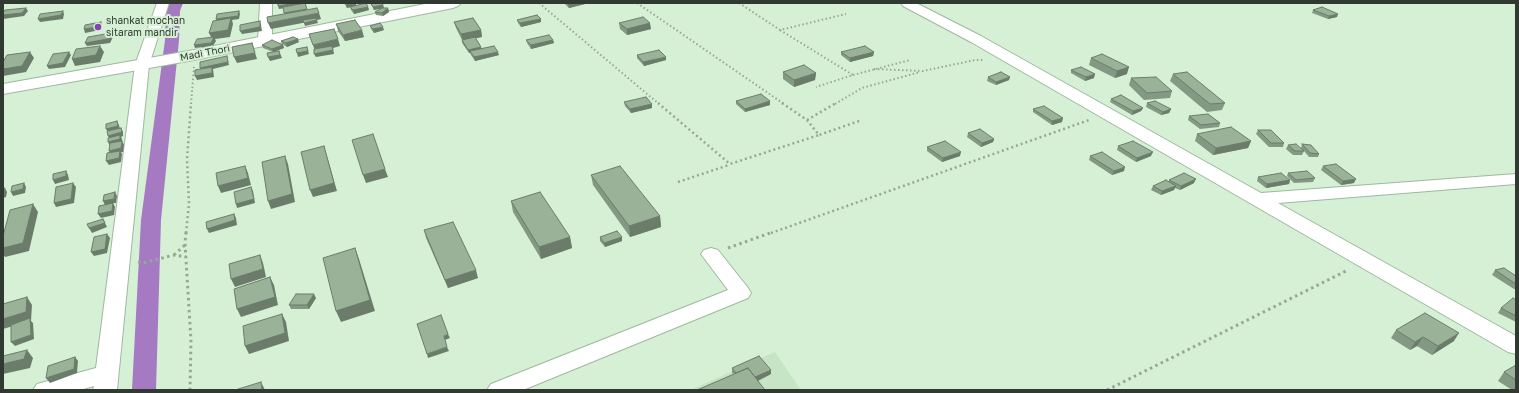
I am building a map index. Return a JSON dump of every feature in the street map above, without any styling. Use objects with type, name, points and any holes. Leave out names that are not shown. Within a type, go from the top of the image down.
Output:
[{"type":"main road","name":"Madi Thori","points":[[3,89],[191,56],[453,3]]},
{"type":"street","points":[[45,390],[106,382],[149,63],[163,3]]},
{"type":"street","points":[[265,40],[266,3]]},
{"type":"street","points":[[907,3],[1011,58],[1516,346]]},
{"type":"street","points":[[1258,199],[1516,179]]},
{"type":"street","points":[[499,390],[741,293],[711,254]]},
{"type":"path","points":[[539,3],[730,164]]},
{"type":"path","points":[[637,3],[807,120],[819,135]]},
{"type":"path","points":[[739,3],[853,75]]},
{"type":"path","points":[[780,30],[846,14]]},
{"type":"path","points":[[190,390],[191,341],[185,245],[189,204],[187,159],[190,112],[194,81],[191,56]]},
{"type":"path","points":[[807,120],[862,88],[923,71],[975,60],[1011,58]]},
{"type":"path","points":[[816,87],[853,75],[910,60]]},
{"type":"path","points":[[874,69],[923,71]]},
{"type":"path","points":[[711,254],[1095,118]]},
{"type":"path","points":[[678,182],[862,120]]},
{"type":"path","points":[[174,255],[185,245]]},
{"type":"path","points":[[144,263],[174,255],[186,257]]},
{"type":"path","points":[[1107,390],[1366,261]]},
{"type":"shaded area","points":[[775,352],[801,390],[690,390]]},
{"type":"building","points":[[278,3],[297,3],[278,6]]},
{"type":"building","points":[[305,3],[307,9],[284,13],[283,7]]},
{"type":"building","points":[[366,3],[368,7],[353,10],[350,7]]},
{"type":"building","points":[[382,3],[383,5],[373,7],[371,4]]},
{"type":"building","points":[[1322,7],[1338,14],[1329,16],[1313,10]]},
{"type":"building","points":[[26,8],[22,13],[3,15],[5,10]]},
{"type":"building","points":[[317,8],[319,13],[268,23],[267,17]]},
{"type":"building","points":[[382,8],[388,8],[382,13],[375,12]]},
{"type":"building","points":[[63,11],[61,15],[38,19],[40,14]]},
{"type":"building","points":[[239,11],[238,16],[216,19],[217,14]]},
{"type":"building","points":[[537,15],[541,19],[520,23],[517,20]]},
{"type":"building","points":[[643,17],[650,23],[627,29],[619,23]]},
{"type":"building","points":[[231,18],[228,30],[209,33],[213,21]]},
{"type":"building","points":[[316,18],[317,20],[304,23],[303,20]]},
{"type":"building","points":[[473,18],[481,30],[461,34],[454,22]]},
{"type":"building","points":[[355,20],[362,30],[343,35],[336,24]]},
{"type":"building","points":[[260,21],[260,27],[240,31],[240,25]]},
{"type":"building","points":[[101,22],[99,27],[84,29],[85,25]]},
{"type":"building","points":[[380,23],[383,27],[373,29],[370,26]]},
{"type":"building","points":[[334,29],[338,39],[313,45],[309,34]]},
{"type":"building","points":[[111,33],[108,39],[85,43],[88,37]]},
{"type":"building","points":[[549,35],[553,40],[531,45],[526,40]]},
{"type":"building","points":[[214,37],[211,43],[194,45],[197,39]]},
{"type":"building","points":[[293,37],[298,39],[286,43],[281,41]]},
{"type":"building","points":[[475,37],[481,47],[468,50],[462,40]]},
{"type":"building","points":[[272,40],[283,45],[272,49],[262,45]]},
{"type":"building","points":[[252,43],[255,53],[234,57],[232,47]]},
{"type":"building","points":[[100,46],[96,55],[72,59],[76,49]]},
{"type":"building","points":[[332,46],[333,50],[314,54],[314,49]]},
{"type":"building","points":[[494,46],[498,52],[474,57],[470,51]]},
{"type":"building","points":[[865,46],[874,52],[850,58],[841,52]]},
{"type":"building","points":[[307,47],[308,51],[297,53],[296,49]]},
{"type":"building","points":[[659,50],[666,57],[643,62],[637,55]]},
{"type":"building","points":[[279,51],[280,55],[268,57],[267,53]]},
{"type":"building","points":[[30,52],[22,66],[3,69],[3,62],[7,55]]},
{"type":"building","points":[[69,52],[63,63],[47,66],[53,54]]},
{"type":"building","points":[[1102,54],[1129,67],[1117,71],[1091,58]]},
{"type":"building","points":[[227,56],[228,62],[200,68],[200,62]]},
{"type":"building","points":[[804,65],[816,73],[794,80],[783,72]]},
{"type":"building","points":[[212,67],[212,73],[195,76],[195,70]]},
{"type":"building","points":[[1081,67],[1095,74],[1086,77],[1071,70]]},
{"type":"building","points":[[1001,72],[1010,77],[996,82],[988,77]]},
{"type":"building","points":[[1187,72],[1225,103],[1210,104],[1173,74]]},
{"type":"building","points":[[1156,77],[1172,91],[1147,93],[1131,78]]},
{"type":"building","points":[[761,94],[770,101],[745,109],[736,101]]},
{"type":"building","points":[[1121,95],[1143,108],[1133,111],[1111,99]]},
{"type":"building","points":[[646,97],[652,104],[630,109],[624,102]]},
{"type":"building","points":[[1155,101],[1171,109],[1163,112],[1147,103]]},
{"type":"building","points":[[1044,106],[1063,118],[1052,121],[1033,109]]},
{"type":"building","points":[[1208,114],[1220,123],[1201,125],[1189,116]]},
{"type":"building","points":[[117,121],[118,126],[106,129],[106,124]]},
{"type":"building","points":[[1231,127],[1251,141],[1216,148],[1197,134]]},
{"type":"building","points":[[121,128],[122,132],[108,136],[107,131]]},
{"type":"building","points":[[980,129],[994,139],[982,143],[968,133]]},
{"type":"building","points":[[1258,130],[1271,130],[1284,143],[1271,143]]},
{"type":"building","points":[[373,134],[385,169],[363,175],[352,140]]},
{"type":"building","points":[[120,135],[120,139],[108,142],[108,138]]},
{"type":"building","points":[[122,141],[121,148],[109,151],[110,143]]},
{"type":"building","points":[[945,141],[961,152],[943,158],[927,147]]},
{"type":"building","points":[[1133,141],[1153,152],[1137,158],[1118,146]]},
{"type":"building","points":[[1296,144],[1304,151],[1295,151],[1288,145]]},
{"type":"building","points":[[1302,144],[1311,145],[1319,154],[1310,153]]},
{"type":"building","points":[[324,146],[334,183],[310,190],[301,152]]},
{"type":"building","points":[[120,151],[119,158],[106,161],[107,153]]},
{"type":"building","points":[[1102,152],[1125,167],[1114,171],[1090,156]]},
{"type":"building","points":[[285,156],[292,194],[268,201],[262,162]]},
{"type":"building","points":[[1336,164],[1356,179],[1343,181],[1323,166]]},
{"type":"building","points":[[245,166],[248,178],[218,186],[216,173]]},
{"type":"building","points":[[620,166],[660,216],[629,226],[591,175]]},
{"type":"building","points":[[66,171],[66,176],[53,180],[53,174]]},
{"type":"building","points":[[1307,171],[1315,178],[1296,180],[1288,173]]},
{"type":"building","points":[[1184,173],[1196,179],[1181,186],[1169,180]]},
{"type":"building","points":[[1281,173],[1290,180],[1267,184],[1258,177]]},
{"type":"building","points":[[1166,180],[1176,186],[1162,191],[1153,186]]},
{"type":"building","points":[[24,183],[23,189],[11,192],[12,186]]},
{"type":"building","points":[[73,183],[71,199],[54,203],[56,187]]},
{"type":"building","points":[[251,187],[254,199],[236,204],[234,192]]},
{"type":"building","points":[[115,192],[114,199],[103,201],[104,195]]},
{"type":"building","points":[[540,192],[570,237],[539,247],[511,201]]},
{"type":"building","points":[[113,203],[112,211],[98,214],[99,206]]},
{"type":"building","points":[[33,204],[23,243],[3,248],[3,236],[10,210]]},
{"type":"building","points":[[234,214],[235,220],[207,229],[206,222]]},
{"type":"building","points":[[103,219],[105,223],[89,228],[87,224]]},
{"type":"building","points":[[453,222],[476,270],[445,280],[424,230]]},
{"type":"building","points":[[617,231],[622,237],[604,243],[600,237]]},
{"type":"building","points":[[107,234],[105,249],[91,252],[94,237]]},
{"type":"building","points":[[355,248],[370,300],[336,311],[323,258]]},
{"type":"building","points":[[260,255],[263,269],[231,279],[229,264]]},
{"type":"building","points":[[1504,268],[1516,276],[1516,284],[1495,270]]},
{"type":"building","points":[[270,277],[275,297],[237,309],[234,289]]},
{"type":"building","points":[[296,294],[314,294],[307,305],[289,305]]},
{"type":"building","points":[[27,297],[26,312],[3,319],[3,304]]},
{"type":"building","points":[[1513,298],[1516,300],[1516,316],[1501,308]]},
{"type":"building","points":[[1425,313],[1459,333],[1438,346],[1423,337],[1415,342],[1396,330]]},
{"type":"building","points":[[282,314],[285,333],[245,346],[243,326]]},
{"type":"building","points":[[441,315],[448,334],[444,336],[447,347],[427,354],[417,324]]},
{"type":"building","points":[[30,318],[31,335],[11,342],[11,325]]},
{"type":"building","points":[[27,350],[24,359],[3,364],[3,356]]},
{"type":"building","points":[[759,356],[771,370],[755,377],[748,368],[736,373],[732,368]]},
{"type":"building","points":[[75,357],[74,369],[46,378],[48,366]]},
{"type":"building","points":[[1516,365],[1516,380],[1504,372]]},
{"type":"building","points":[[748,368],[765,390],[697,390]]},
{"type":"building","points":[[261,382],[262,390],[235,390]]},
{"type":"waterway","points":[[144,390],[151,220],[172,40],[173,11],[176,3]]},
{"type":"place","name":"shankat mochan sitaram mandir","points":[[98,27]]}]
